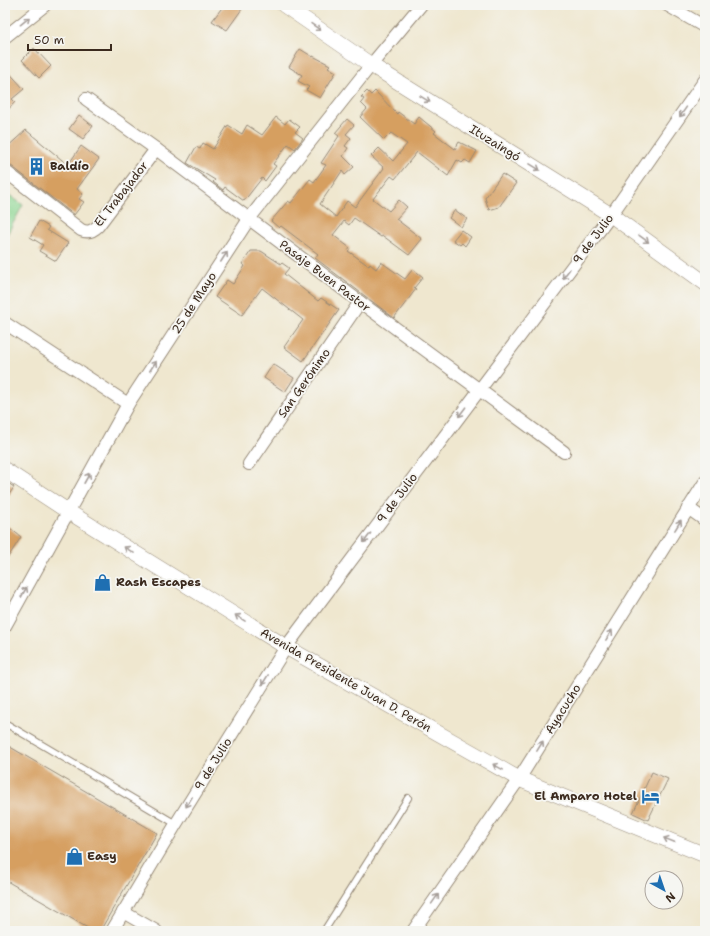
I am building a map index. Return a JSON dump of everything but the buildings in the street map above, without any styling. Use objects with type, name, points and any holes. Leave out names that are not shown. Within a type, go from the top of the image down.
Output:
[{"type":"street","points":[[5,37],[45,5]]},
{"type":"street","name":"Ituzaingó","points":[[284,5],[371,66],[611,215],[705,283]]},
{"type":"street","name":"25 de Mayo","points":[[5,626],[128,404],[249,219],[421,5]]},
{"type":"street","points":[[667,5],[705,27]]},
{"type":"street","name":"9 de Julio","points":[[112,931],[176,824],[286,647],[611,215],[705,80]]},
{"type":"street","name":"Pasaje Buen Pastor","points":[[86,98],[564,452]]},
{"type":"street","name":"El Trabajador","points":[[5,171],[81,230],[90,231],[94,230],[98,226],[156,149]]},
{"type":"street","name":"San Gerónimo","points":[[249,464],[360,302]]},
{"type":"street","points":[[5,323],[128,404]]},
{"type":"street","name":"Avenida Presidente Juan D. Perón","points":[[5,470],[69,512],[286,647],[519,779],[705,855]]},
{"type":"street","name":"Ayacucho","points":[[413,931],[519,779],[705,482]]},
{"type":"street","points":[[688,508],[705,520]]},
{"type":"street","points":[[123,912],[156,931]]},
{"type":"lane","points":[[5,723],[176,824]]},
{"type":"lane","points":[[324,931],[408,798]]},
{"type":"green space","points":[[5,192],[23,205],[5,238]]},
{"type":"place","name":"Baldío","points":[[37,166]]},
{"type":"place","name":"Rash Escapes","points":[[103,582]]},
{"type":"place","name":"El Amparo Hotel","points":[[650,796]]},
{"type":"place","name":"Easy","points":[[74,856]]}]
